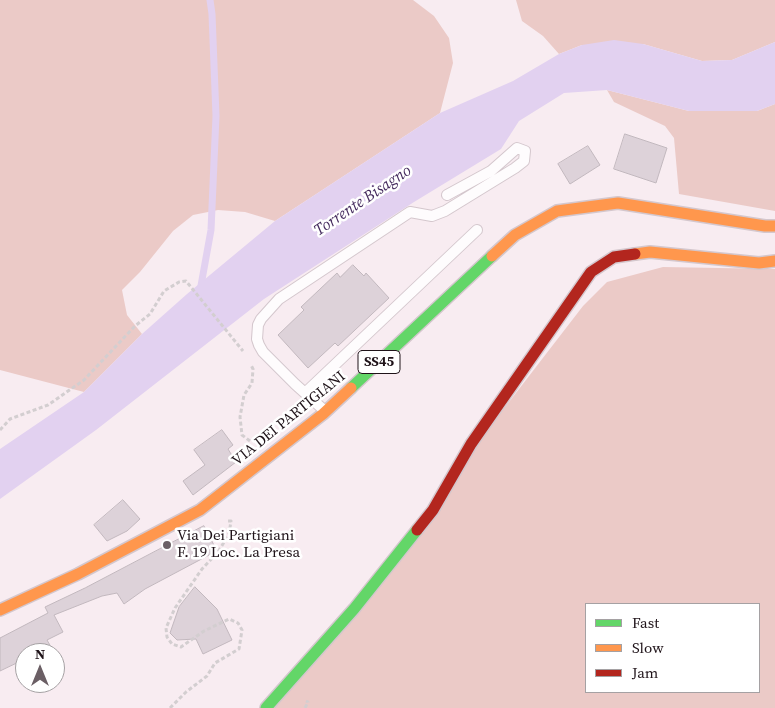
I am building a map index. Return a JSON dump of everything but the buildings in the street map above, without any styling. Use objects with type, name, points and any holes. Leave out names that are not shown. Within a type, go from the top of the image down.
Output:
[{"type":"main road","name":"VIA DEI PARTIGIANI","points":[[0,610],[78,574],[200,510],[326,412],[515,235],[557,211],[618,203],[775,226]]},
{"type":"main road","points":[[266,708],[354,609],[433,510],[471,444],[591,272],[614,257],[650,252],[759,262],[775,260]]},
{"type":"lane","points":[[326,412],[263,352],[257,339],[258,325],[261,319],[279,299],[410,212],[432,216],[445,212],[524,161],[524,151],[517,148],[491,170],[447,194]]},
{"type":"lane","points":[[305,393],[477,230]]},
{"type":"path","points":[[0,430],[10,419],[48,405],[84,380],[150,314],[164,292],[179,282],[186,281],[243,352]]},
{"type":"path","points":[[248,360],[253,369],[252,384],[244,396],[240,416],[242,434],[250,441],[257,440]]},
{"type":"path","points":[[170,708],[186,692],[207,676],[215,663],[239,649],[241,640],[242,630],[238,623],[229,619],[204,631],[181,647],[172,644],[167,637],[166,628],[175,608],[202,569],[218,552],[229,534],[231,521],[211,520],[200,510]]},
{"type":"shaded area","points":[[0,0],[413,0],[434,16],[449,38],[453,63],[440,113],[275,221],[245,212],[218,210],[193,215],[173,231],[140,272],[122,290],[127,315],[142,334],[84,392],[0,370]]},
{"type":"shaded area","points":[[516,0],[775,0],[775,42],[732,60],[702,61],[643,44],[582,45],[559,54],[543,36],[522,21]]},
{"type":"shaded area","points":[[607,90],[689,111],[757,111],[775,104],[775,211],[679,194],[674,138],[665,126],[614,102]]},
{"type":"shaded area","points":[[663,267],[775,269],[775,708],[273,708],[583,306],[607,282]]},
{"type":"water","name":"Torrente Bisagno","points":[[614,40],[643,44],[702,61],[732,60],[775,42],[775,104],[757,111],[689,111],[607,90],[564,93],[519,121],[501,149],[414,202],[264,299],[96,430],[0,499],[0,449],[84,392],[142,334],[275,221],[440,113],[513,81],[559,54],[582,45]]},
{"type":"waterway","points":[[200,291],[211,230],[216,116],[210,0]]},
{"type":"traffic: fast","points":[[351,388],[492,256]]},
{"type":"traffic: fast","points":[[266,708],[354,609],[417,530]]},
{"type":"traffic: slow","points":[[492,256],[515,235],[557,211],[618,203],[775,226]]},
{"type":"traffic: slow","points":[[635,254],[650,252],[759,263],[775,261]]},
{"type":"traffic: slow","points":[[0,610],[78,574],[200,510],[323,414],[351,388]]},
{"type":"traffic: jam","points":[[417,530],[433,510],[471,444],[591,272],[614,257],[635,254]]},
{"type":"place","name":"Via Dei Partigiani F. 19 Loc. La Presa","points":[[167,545]]}]
